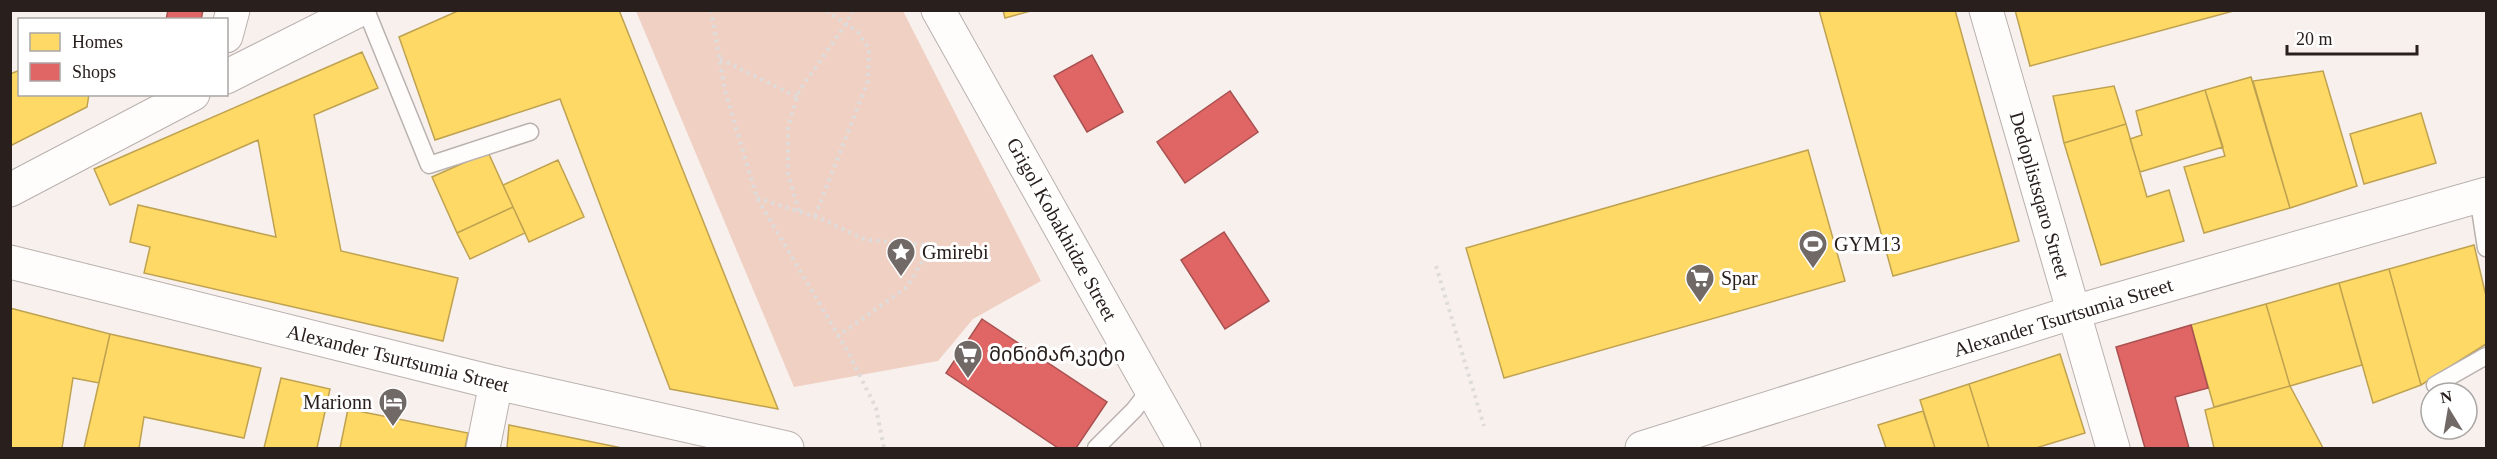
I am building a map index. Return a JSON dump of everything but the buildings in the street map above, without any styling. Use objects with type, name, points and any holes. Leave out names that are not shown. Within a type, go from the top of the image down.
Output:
[{"type":"street","points":[[228,29],[233,10]]},
{"type":"street","points":[[228,76],[359,10]]},
{"type":"street","name":"Grigol Kobakhidze Street","points":[[938,10],[1184,448]]},
{"type":"street","name":"Dedoplistsqaro Street","points":[[1986,10],[2113,448]]},
{"type":"street","points":[[10,190],[188,96]]},
{"type":"street","name":"Alexander Tsurtsumia Street","points":[[1642,448],[2074,312],[2482,195]]},
{"type":"street","name":"Alexander Tsurtsumia Street","points":[[10,262],[496,383],[787,448]]},
{"type":"street","points":[[483,448],[496,383]]},
{"type":"lane","points":[[366,10],[429,165],[530,132]]},
{"type":"lane","points":[[2482,195],[2487,248]]},
{"type":"lane","points":[[2443,381],[2487,356]]},
{"type":"lane","points":[[1096,448],[1134,410],[1151,388]]},
{"type":"path","points":[[711,10],[725,91],[757,198],[838,336],[876,408],[884,448]]},
{"type":"path","points":[[815,216],[868,81],[869,50],[858,32],[825,10]]},
{"type":"path","points":[[799,211],[788,173],[788,128],[797,97],[853,10]]},
{"type":"path","points":[[720,59],[797,97]]},
{"type":"path","points":[[757,198],[815,216],[866,240],[932,245],[907,287],[838,336]]},
{"type":"path","points":[[1436,266],[1484,426]]},
{"type":"shaded area","points":[[636,11],[903,11],[1041,281],[973,319],[938,361],[794,387]]},
{"type":"place","name":"GYM13","points":[[1813,270]]},
{"type":"place","name":"Gmirebi","points":[[901,278]]},
{"type":"place","name":"Spar","points":[[1700,304]]},
{"type":"place","name":"მინიმარკეტი","points":[[968,380]]},
{"type":"place","name":"Marionn","points":[[393,428]]}]
